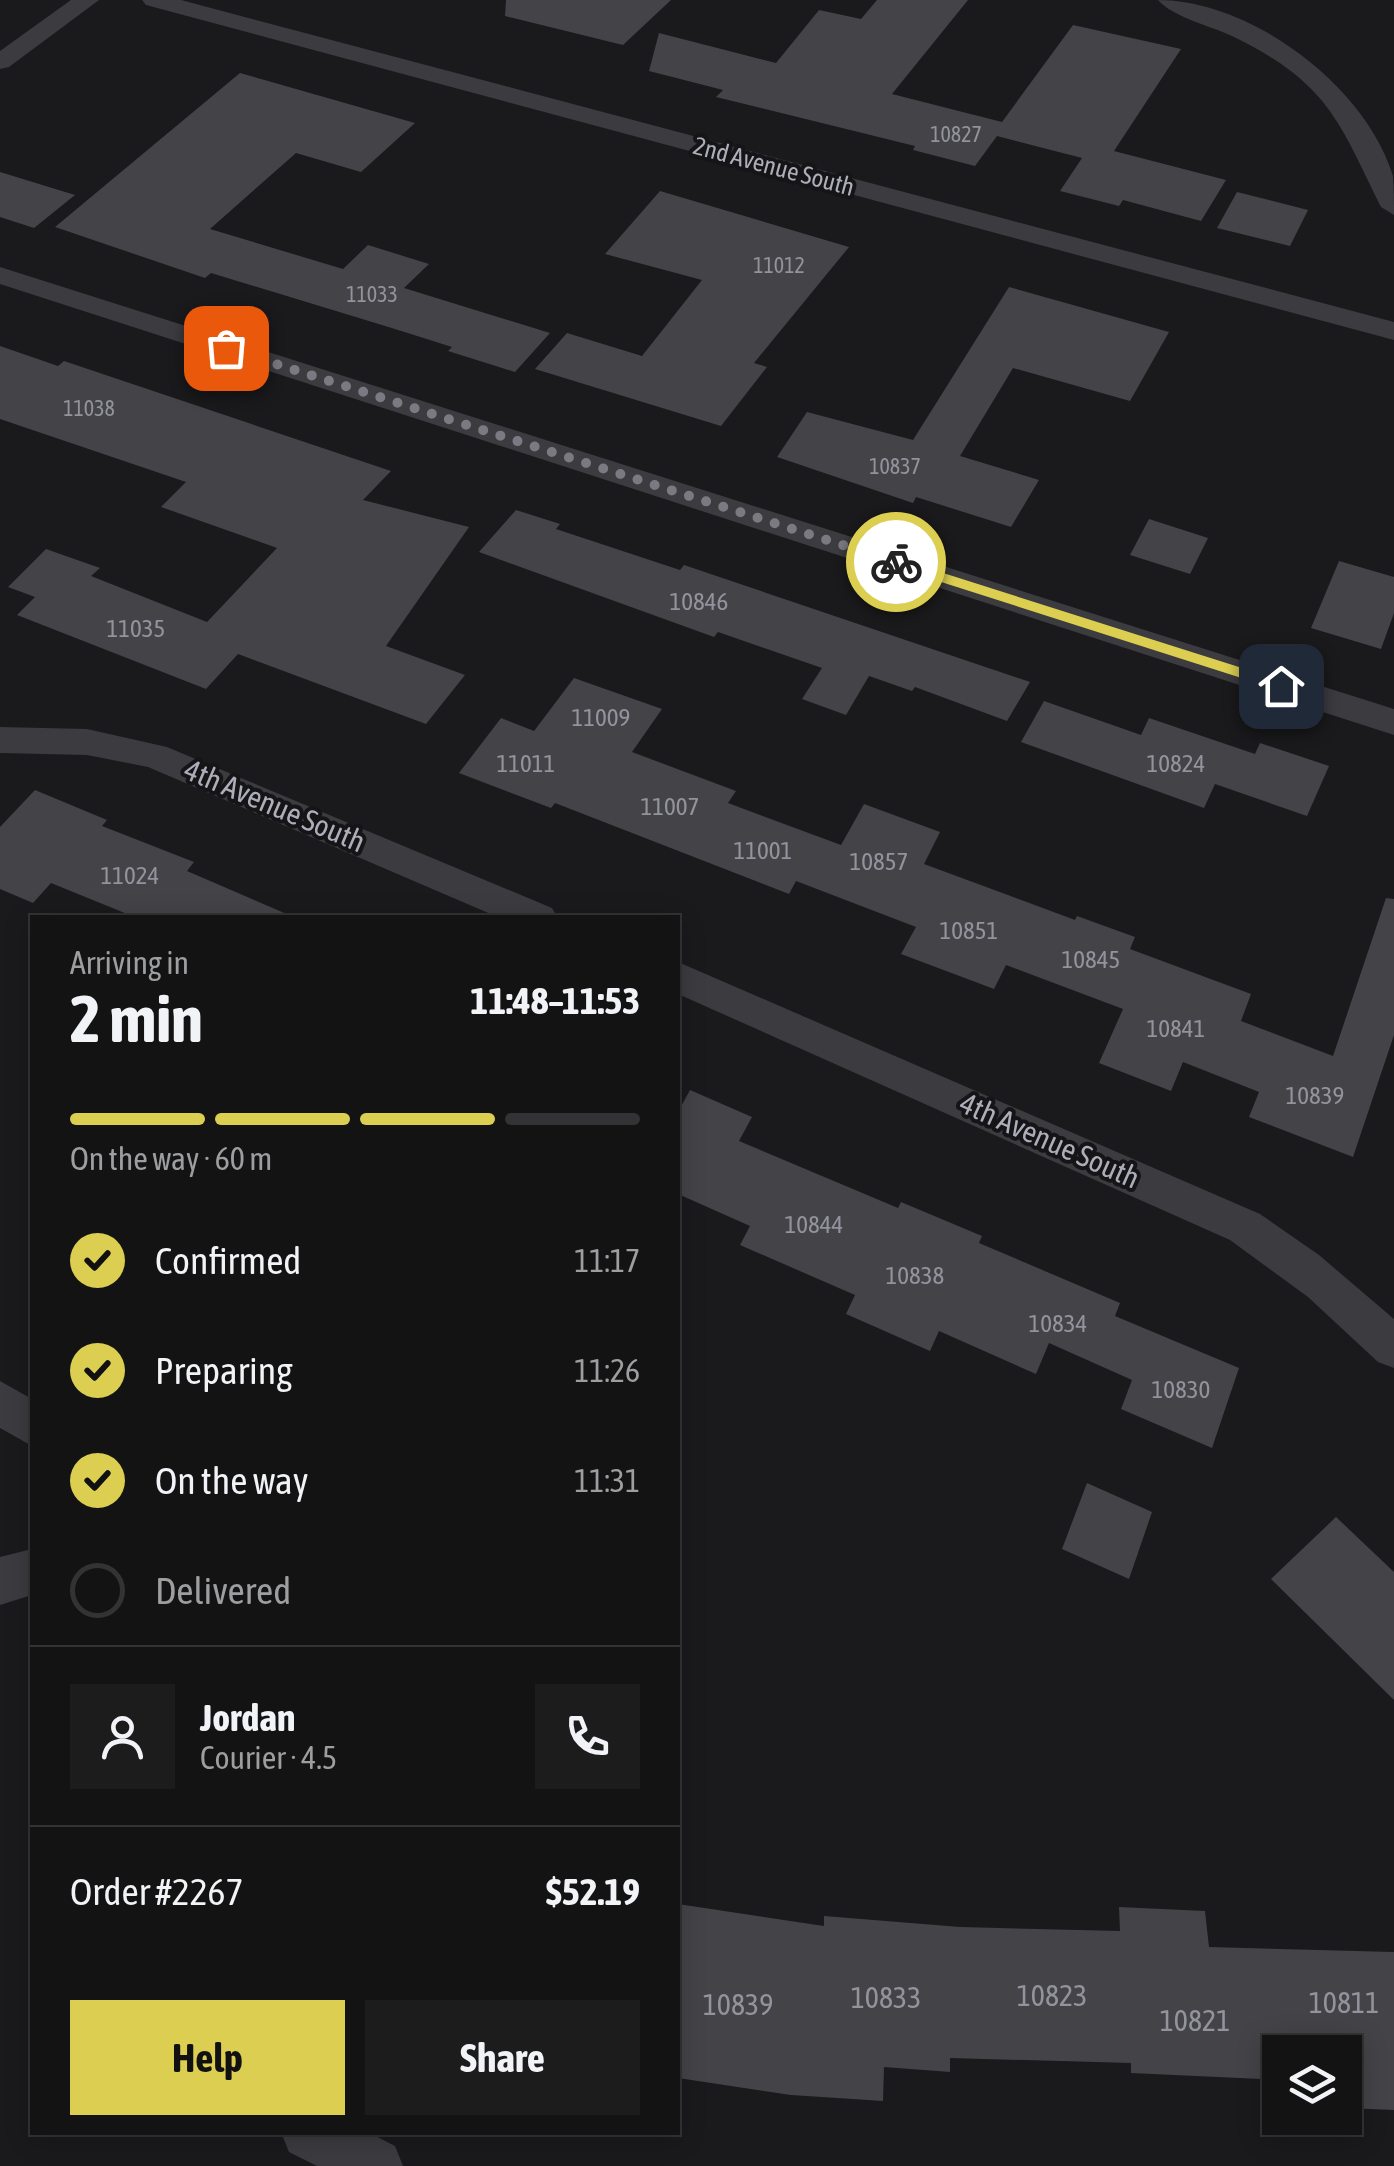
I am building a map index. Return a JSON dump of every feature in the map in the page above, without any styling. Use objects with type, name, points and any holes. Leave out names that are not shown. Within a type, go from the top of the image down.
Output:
[{"type":"street","points":[[0,62],[88,0]]},
{"type":"street","name":"2nd Avenue South","points":[[154,0],[1394,331]]},
{"type":"street","points":[[1170,0],[1217,8],[1315,79],[1346,112],[1394,207]]},
{"type":"street","points":[[0,276],[1394,722]]},
{"type":"street","name":"4th Avenue South","points":[[0,740],[87,742],[155,756],[532,915]]},
{"type":"street","name":"4th Avenue South","points":[[680,978],[1246,1227],[1339,1294],[1394,1348]]},
{"type":"street","points":[[0,1402],[30,1424]]},
{"type":"street","points":[[0,1581],[30,1573]]},
{"type":"street","points":[[315,2135],[375,2166]]},
{"type":"building","points":[[506,0],[671,0],[623,45],[505,16]]},
{"type":"building","points":[[877,0],[968,0],[892,94],[1002,122],[1073,25],[1181,49],[1114,151],[1226,180],[1201,221],[1123,200],[1119,206],[1060,191],[1082,158],[997,136],[975,166],[913,150],[915,146],[716,97],[723,90],[649,71],[659,33],[776,63],[819,10],[861,19]]},
{"type":"building","points":[[240,73],[415,123],[361,172],[296,153],[210,229],[343,269],[368,245],[429,264],[404,288],[550,333],[515,372],[395,329],[211,273],[205,278],[55,227]]},
{"type":"building","points":[[0,172],[75,195],[34,228],[0,217]]},
{"type":"building","points":[[660,191],[849,247],[754,363],[767,367],[721,426],[535,369],[567,333],[642,356],[702,280],[605,254]]},
{"type":"building","points":[[1237,192],[1308,210],[1290,246],[1217,228]]},
{"type":"building","points":[[1009,287],[1169,332],[1130,401],[1013,368],[960,456],[1039,480],[1011,527],[916,497],[913,503],[777,457],[807,412],[913,440]]},
{"type":"building","points":[[0,346],[58,366],[64,361],[391,471],[363,500],[469,527],[386,646],[465,675],[426,724],[238,654],[206,689],[17,615],[35,597],[8,587],[46,549],[100,568],[91,576],[207,622],[277,548],[161,507],[186,482],[0,419]]},
{"type":"building","points":[[516,510],[560,524],[556,529],[680,570],[684,565],[1030,682],[1007,721],[915,687],[912,691],[869,676],[846,715],[802,699],[822,668],[718,632],[714,637],[479,552]]},
{"type":"building","points":[[1149,519],[1208,538],[1190,574],[1130,555]]},
{"type":"building","points":[[1339,561],[1394,577],[1394,613],[1381,649],[1311,628]]},
{"type":"building","points":[[574,678],[662,709],[632,752],[736,791],[728,803],[841,845],[864,804],[940,832],[924,864],[1075,920],[1077,916],[1135,937],[1130,949],[1251,994],[1241,1021],[1333,1056],[1386,898],[1394,899],[1394,1035],[1353,1157],[1249,1117],[1259,1092],[1183,1062],[1171,1091],[1099,1063],[1123,1009],[1006,965],[994,989],[901,954],[916,927],[796,881],[789,894],[555,803],[551,808],[459,773],[501,718],[534,731]]},
{"type":"building","points":[[1044,701],[1141,735],[1149,718],[1255,754],[1260,743],[1329,766],[1307,816],[1215,784],[1204,808],[1021,742]]},
{"type":"building","points":[[35,790],[107,820],[102,826],[194,862],[187,871],[289,915],[130,915],[51,883],[33,903],[0,889],[0,827]]},
{"type":"building","points":[[690,1090],[752,1117],[739,1141],[898,1208],[901,1202],[982,1236],[979,1243],[1120,1303],[1115,1316],[1239,1368],[1212,1448],[1121,1409],[1132,1380],[1049,1343],[1036,1374],[939,1331],[930,1351],[846,1314],[855,1295],[740,1245],[750,1226],[680,1195],[680,1108]]},
{"type":"building","points":[[1087,1483],[1152,1512],[1129,1579],[1062,1549]]},
{"type":"building","points":[[1336,1517],[1394,1572],[1394,1700],[1271,1579]]},
{"type":"building","points":[[680,1904],[824,1926],[824,1916],[960,1927],[1120,1931],[1119,1907],[1205,1911],[1209,1947],[1394,1952],[1394,2110],[1362,2109],[1362,2035],[1262,2035],[1262,2079],[1131,2073],[1131,2063],[950,2058],[950,2072],[884,2067],[883,2101],[791,2095],[680,2078]]},
{"type":"way so far","points":[[226,348],[896,562]]},
{"type":"route","points":[[896,562],[1281,686]]}]
